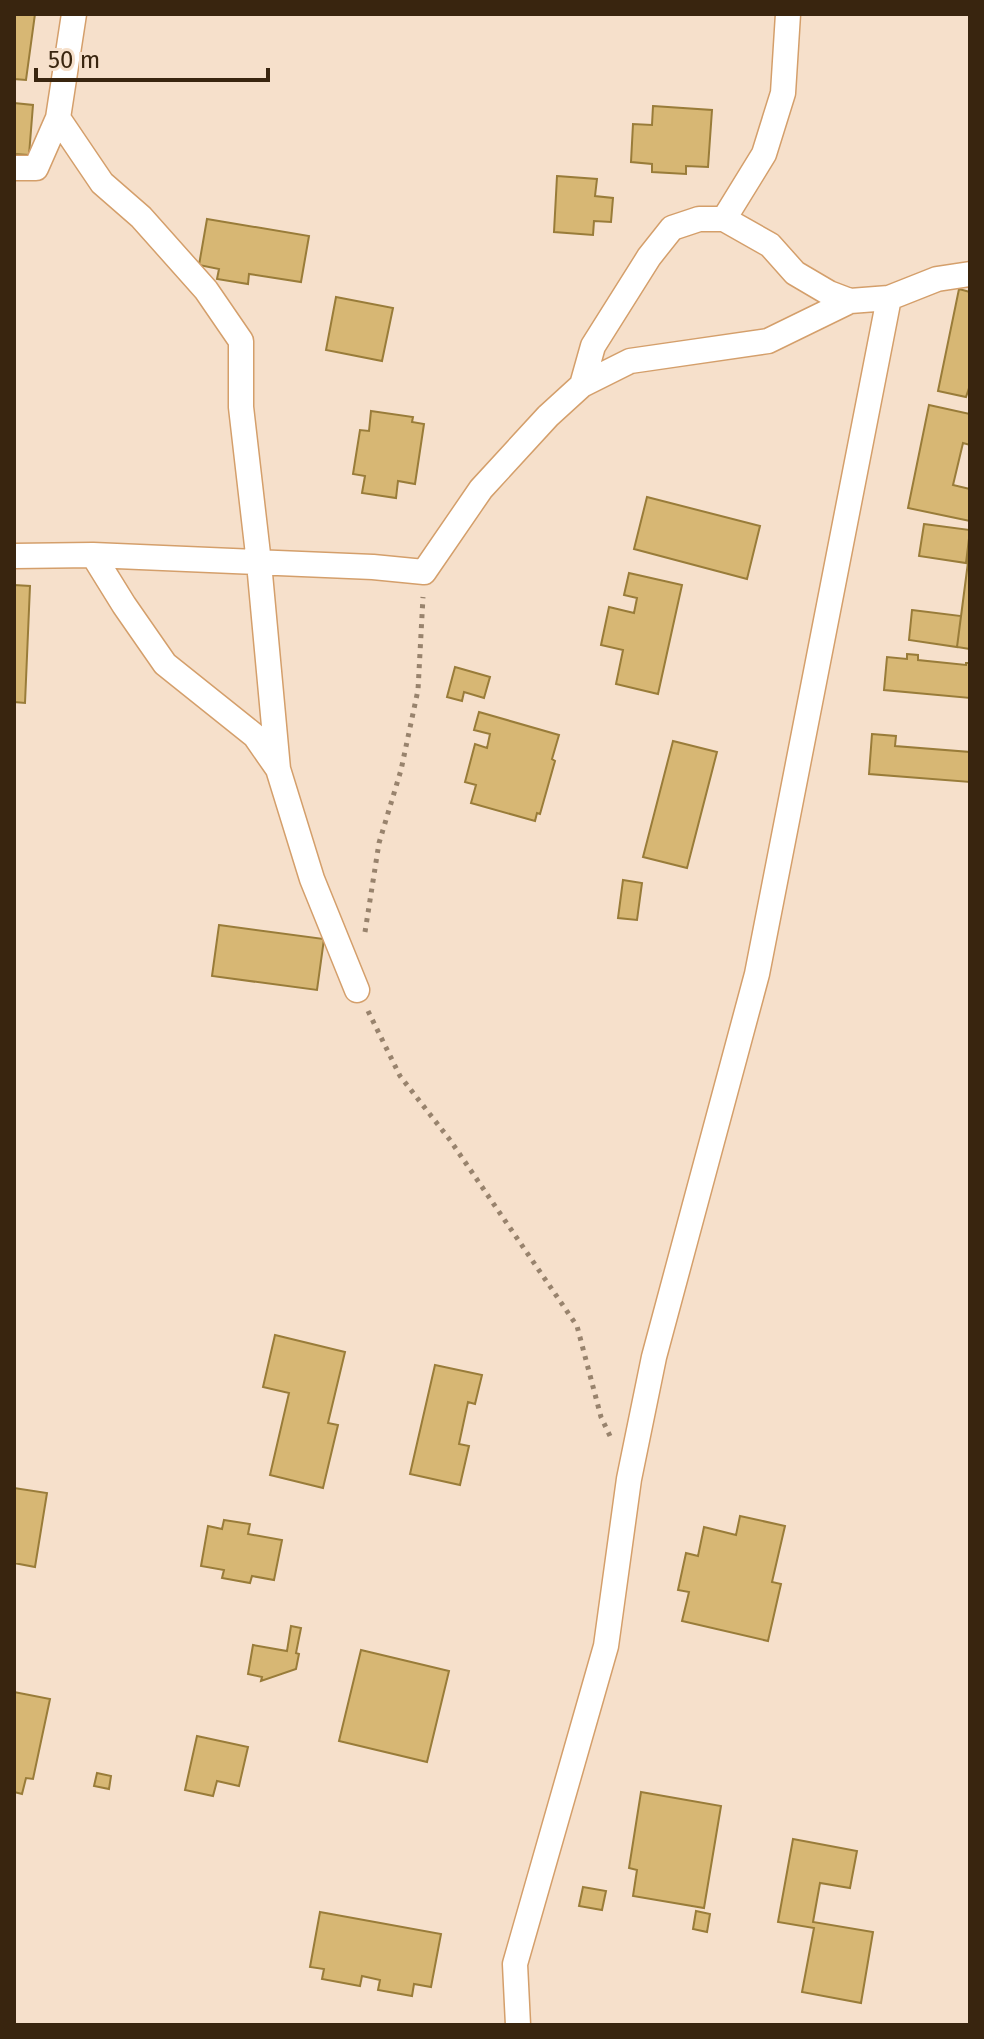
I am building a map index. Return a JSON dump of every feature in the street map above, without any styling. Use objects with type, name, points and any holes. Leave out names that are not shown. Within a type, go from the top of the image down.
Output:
[{"type":"street","points":[[14,168],[36,168],[58,118],[74,14]]},
{"type":"street","points":[[724,219],[764,154],[769,139],[783,93],[788,14]]},
{"type":"street","points":[[58,118],[102,183],[141,217],[206,290],[241,341],[241,407],[278,769],[312,879],[357,990]]},
{"type":"street","points":[[582,385],[593,346],[649,257],[672,228],[699,219],[724,219],[770,245],[795,273],[850,301]]},
{"type":"street","points":[[14,556],[93,555],[424,572],[481,489],[548,416],[582,385],[630,361],[768,341],[850,301],[889,298],[937,279],[970,274]]},
{"type":"street","points":[[518,2025],[515,1964],[606,1646],[629,1479],[654,1357],[757,974],[889,298]]},
{"type":"street","points":[[93,555],[165,664],[255,736],[278,769]]},
{"type":"path","points":[[363,942],[379,843],[401,770],[418,690],[424,572]]},
{"type":"path","points":[[357,990],[400,1076],[450,1140],[577,1326],[601,1417],[629,1479]]},
{"type":"building","points":[[14,14],[35,14],[26,80],[14,79]]},
{"type":"building","points":[[14,103],[33,105],[29,155],[14,154]]},
{"type":"building","points":[[653,106],[712,110],[708,167],[686,166],[686,174],[652,172],[652,164],[631,162],[633,124],[652,125]]},
{"type":"building","points":[[557,176],[597,179],[595,196],[613,198],[611,222],[594,221],[593,235],[554,232]]},
{"type":"building","points":[[207,219],[309,236],[301,282],[249,274],[248,284],[217,279],[219,269],[199,265]]},
{"type":"building","points":[[959,289],[970,292],[970,385],[966,397],[938,391]]},
{"type":"building","points":[[336,297],[393,308],[382,361],[326,350]]},
{"type":"building","points":[[929,405],[970,414],[970,445],[963,443],[953,485],[970,489],[970,521],[908,508]]},
{"type":"building","points":[[371,411],[413,417],[412,422],[424,424],[415,484],[398,481],[396,498],[362,493],[365,476],[353,474],[360,430],[369,431]]},
{"type":"building","points":[[647,497],[760,526],[747,579],[634,549]]},
{"type":"building","points":[[924,524],[970,530],[966,563],[919,556]]},
{"type":"building","points":[[970,547],[970,649],[957,647]]},
{"type":"building","points":[[629,573],[682,585],[658,694],[616,684],[623,650],[601,645],[609,607],[634,613],[637,598],[624,595]]},
{"type":"building","points":[[14,585],[30,586],[25,703],[14,702]]},
{"type":"building","points":[[912,610],[961,616],[957,647],[909,640]]},
{"type":"building","points":[[907,654],[918,655],[918,660],[970,663],[970,698],[884,690],[887,657],[907,659]]},
{"type":"building","points":[[455,667],[490,677],[484,698],[464,692],[462,701],[447,697]]},
{"type":"building","points":[[479,712],[559,735],[552,759],[555,761],[540,814],[537,813],[535,821],[471,803],[476,785],[465,782],[475,744],[487,748],[490,734],[474,730]]},
{"type":"building","points":[[872,734],[896,736],[895,746],[970,752],[970,782],[869,774]]},
{"type":"building","points":[[673,741],[717,752],[687,868],[643,857]]},
{"type":"building","points":[[623,880],[642,883],[637,920],[618,918]]},
{"type":"building","points":[[219,925],[324,939],[317,990],[212,976]]},
{"type":"building","points":[[275,1335],[345,1352],[328,1423],[338,1425],[323,1488],[270,1475],[289,1393],[263,1387]]},
{"type":"building","points":[[435,1365],[482,1375],[475,1404],[468,1402],[459,1444],[469,1446],[460,1485],[410,1474]]},
{"type":"building","points":[[14,1488],[47,1493],[35,1567],[14,1563]]},
{"type":"building","points":[[740,1516],[785,1526],[772,1582],[781,1584],[768,1641],[682,1621],[689,1592],[678,1590],[686,1553],[698,1556],[704,1527],[736,1535]]},
{"type":"building","points":[[224,1520],[250,1524],[248,1534],[282,1540],[274,1580],[252,1576],[250,1583],[222,1578],[224,1570],[201,1566],[208,1526],[222,1529]]},
{"type":"building","points":[[291,1626],[301,1628],[296,1669],[261,1681],[262,1677],[248,1674],[253,1645],[287,1651]]},
{"type":"building","points":[[361,1650],[449,1671],[427,1762],[339,1741]]},
{"type":"building","points":[[14,1692],[50,1699],[33,1779],[26,1778],[22,1794],[14,1792]]},
{"type":"building","points":[[197,1736],[248,1747],[239,1786],[217,1781],[213,1796],[185,1790]]},
{"type":"building","points":[[97,1773],[111,1776],[109,1789],[94,1786]]},
{"type":"building","points":[[641,1792],[721,1806],[704,1908],[633,1896],[637,1870],[629,1868]]},
{"type":"building","points":[[793,1839],[857,1851],[850,1888],[820,1883],[813,1922],[873,1932],[861,2003],[802,1992],[814,1928],[778,1922]]},
{"type":"building","points":[[583,1887],[606,1891],[602,1910],[579,1906]]},
{"type":"building","points":[[696,1911],[710,1914],[707,1932],[693,1929]]},
{"type":"building","points":[[320,1912],[441,1934],[431,1987],[414,1984],[412,1996],[378,1990],[380,1980],[362,1976],[360,1986],[322,1979],[324,1969],[310,1967]]}]
